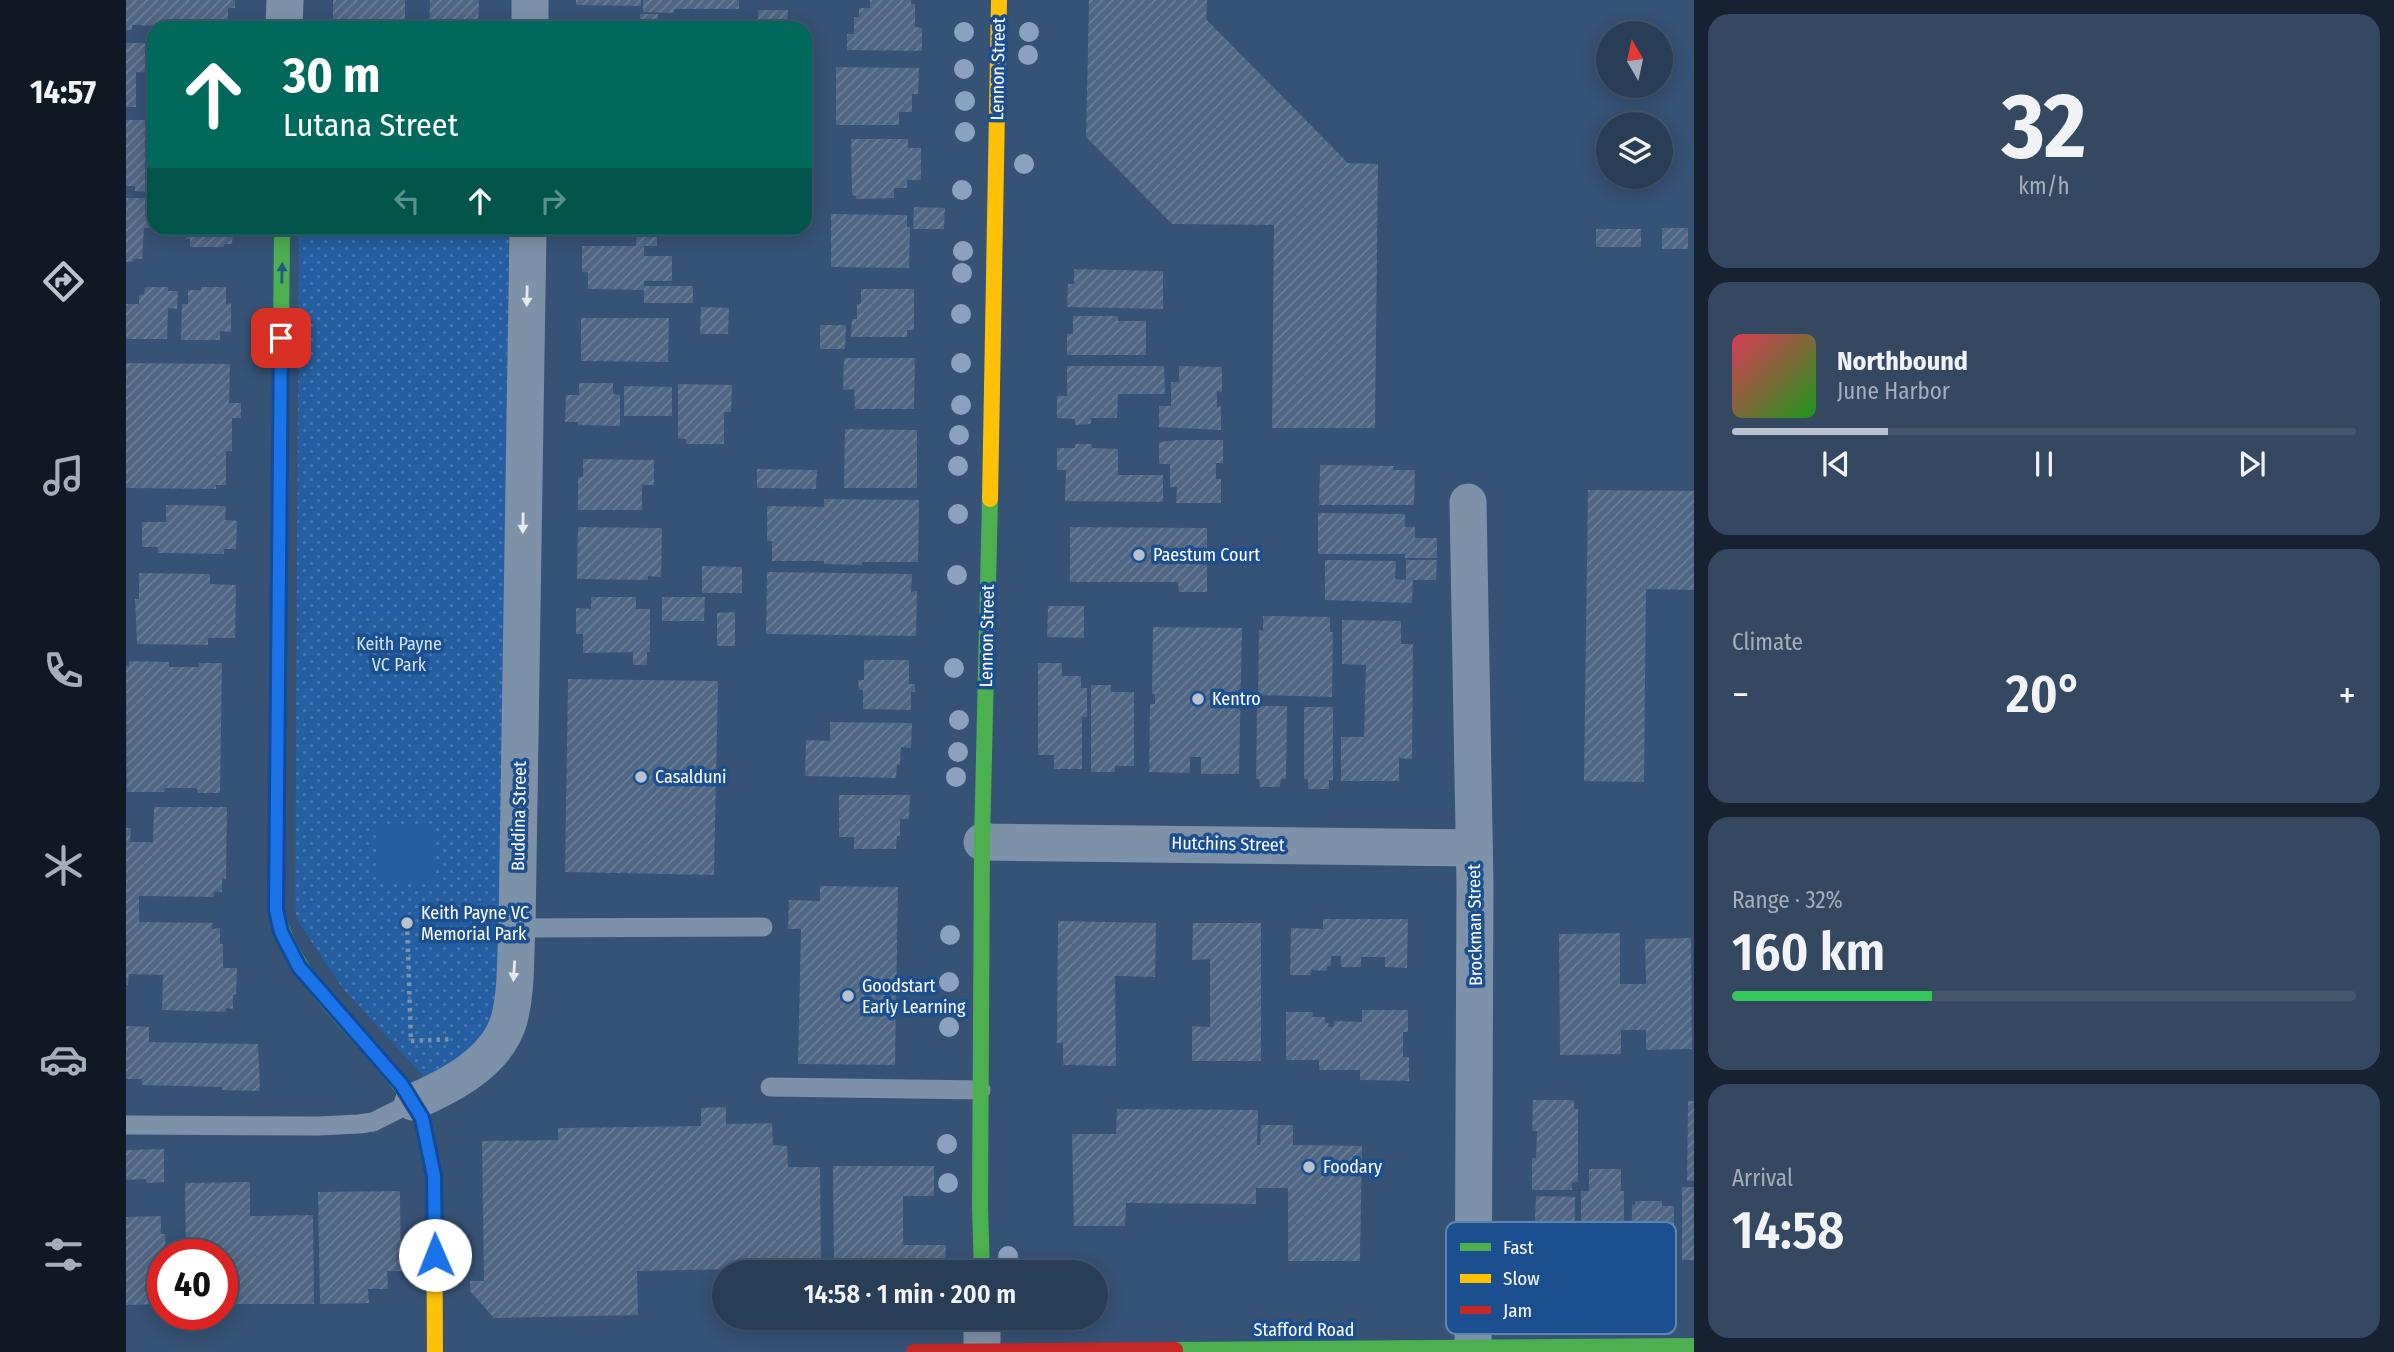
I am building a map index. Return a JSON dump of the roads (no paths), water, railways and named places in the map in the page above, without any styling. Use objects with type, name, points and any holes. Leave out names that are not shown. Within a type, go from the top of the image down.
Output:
[{"type":"main road","name":"Lennon Street","points":[[981,1260],[979,1207],[982,842],[999,0]]},
{"type":"main road","points":[[282,235],[276,910],[281,932],[299,967],[407,1093],[422,1118],[428,1136],[434,1176],[435,1352]]},
{"type":"main road","name":"Stafford Road","points":[[914,1352],[982,1334],[1473,1348],[1694,1346]]},
{"type":"street","points":[[284,21],[285,0]]},
{"type":"street","points":[[530,0],[530,21]]},
{"type":"street","name":"Buddina Street","points":[[407,1093],[439,1091],[469,1072],[501,1039],[510,1019],[517,928],[528,235]]},
{"type":"street","name":"Brockman Street","points":[[1468,502],[1476,988],[1474,1222]]},
{"type":"street","name":"Hutchins Street","points":[[982,842],[1474,848]]},
{"type":"street","name":"Brockman Street","points":[[1473,1334],[1473,1348]]},
{"type":"lane","points":[[517,928],[763,927]]},
{"type":"lane","points":[[770,1087],[981,1090]]},
{"type":"lane","points":[[126,1125],[359,1124],[373,1122],[407,1093]]},
{"type":"place","name":"Paestum Court","points":[[1139,555]]},
{"type":"place","name":"Kentro","points":[[1198,699]]},
{"type":"place","name":"Casalduni","points":[[641,777]]},
{"type":"place","name":"Keith Payne VC Memorial Park","points":[[407,923]]},
{"type":"place","name":"Goodstart Early Learning","points":[[848,996]]},
{"type":"place","name":"Foodary","points":[[1309,1167]]},
{"type":"park label","name":"Keith Payne VC Park","points":[[399,654]]}]
